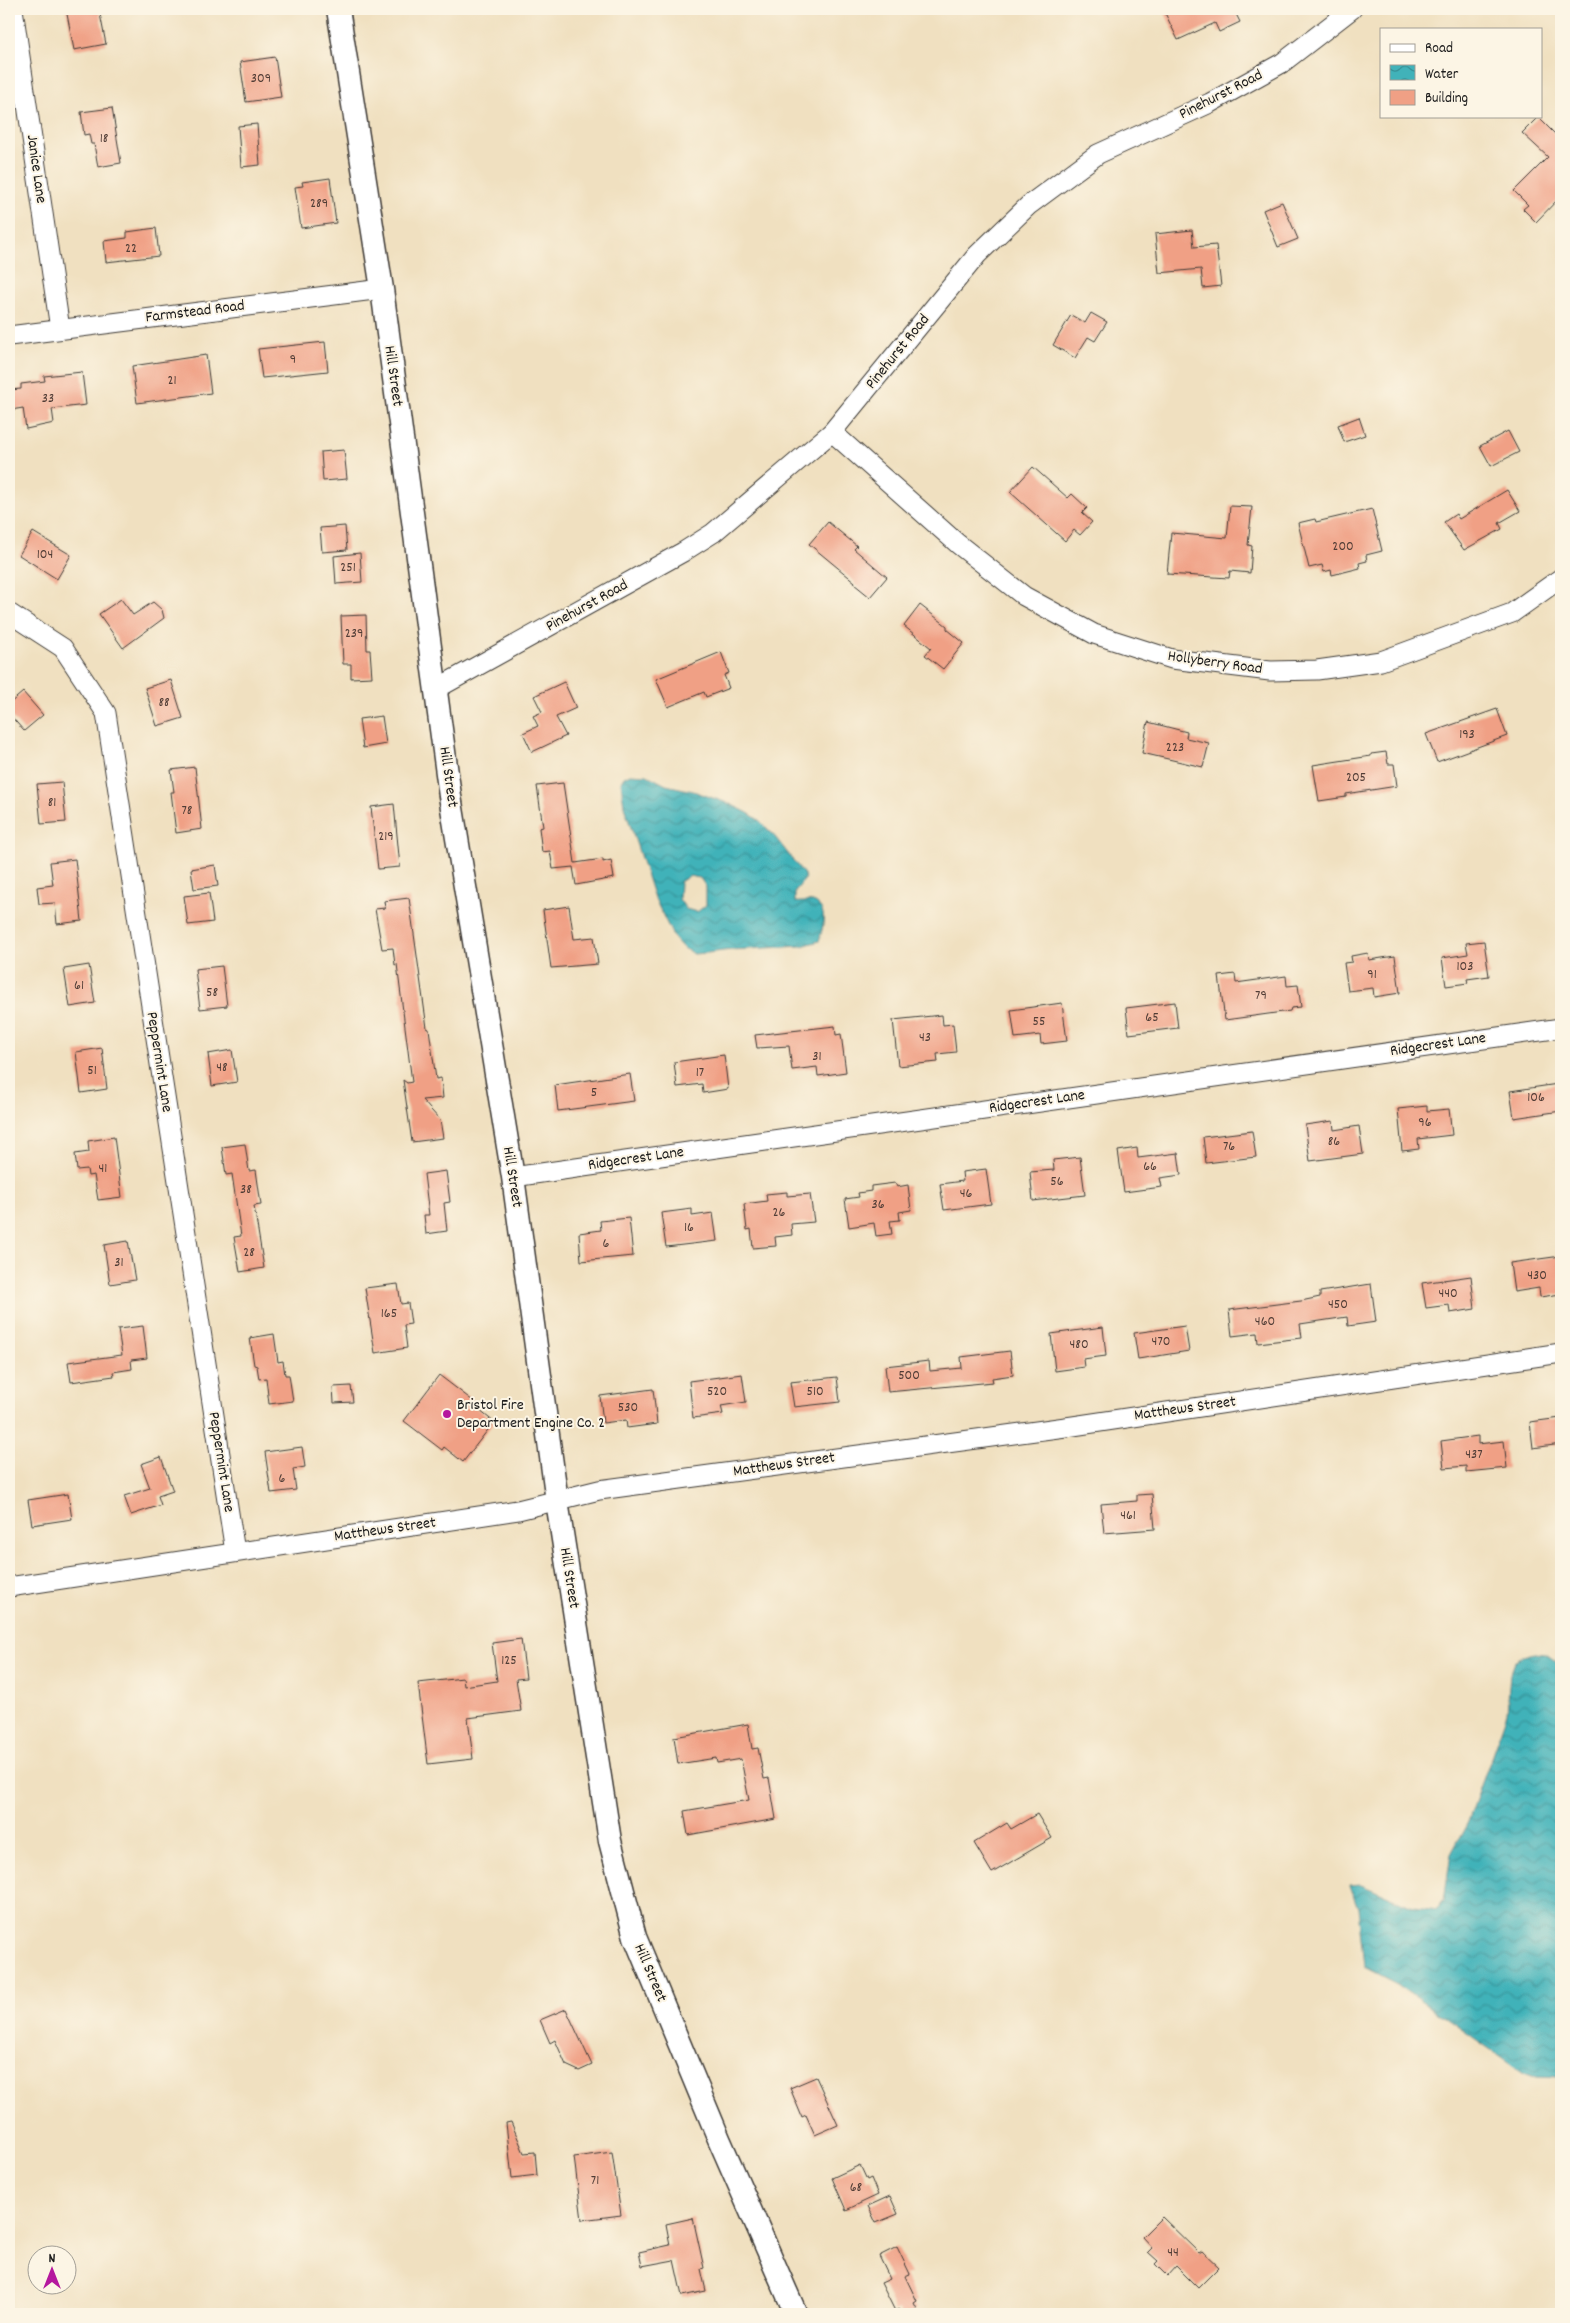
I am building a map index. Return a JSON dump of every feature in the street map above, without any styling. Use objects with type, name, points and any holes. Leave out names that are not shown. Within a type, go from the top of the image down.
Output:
[{"type":"street","name":"Janice Lane","points":[[13,9],[60,329]]},
{"type":"street","name":"Hill Street","points":[[338,9],[382,289],[452,806],[513,1177],[557,1501],[610,1841],[635,1937],[719,2139],[796,2314]]},
{"type":"street","name":"Pinehurst Road","points":[[436,689],[683,552],[713,533],[832,432],[977,255],[1029,205],[1098,154],[1210,103],[1282,63],[1352,9]]},
{"type":"street","name":"Farmstead Road","points":[[9,336],[382,289]]},
{"type":"street","name":"Hollyberry Road","points":[[832,432],[958,544],[1024,596],[1094,634],[1172,659],[1270,671],[1316,670],[1381,661],[1512,613],[1561,578]]},
{"type":"street","name":"Peppermint Lane","points":[[9,613],[63,648],[106,713],[235,1552]]},
{"type":"street","name":"Ridgecrest Lane","points":[[513,1177],[1561,1028]]},
{"type":"street","name":"Matthews Street","points":[[9,1587],[518,1510],[599,1490],[1083,1424],[1561,1353]]},
{"type":"water","points":[[630,774],[647,775],[666,785],[693,791],[730,804],[759,820],[772,833],[806,878],[795,891],[795,902],[813,902],[822,910],[822,931],[819,941],[802,946],[694,954],[683,948],[674,938],[653,895],[624,806],[621,782],[624,777]],"holes":[[[689,876],[700,878],[706,887],[706,905],[697,912],[686,909],[679,899],[680,882]]]},
{"type":"water","points":[[1535,1653],[1546,1654],[1561,1665],[1561,2078],[1535,2077],[1524,2073],[1397,1984],[1364,1967],[1358,1908],[1350,1886],[1361,1885],[1414,1907],[1437,1910],[1444,1901],[1451,1854],[1468,1822],[1507,1713],[1510,1673],[1514,1662],[1524,1656]]},
{"type":"building","points":[[66,9],[99,9],[106,44],[74,50]]},
{"type":"building","points":[[1174,9],[1246,9],[1236,14],[1240,22],[1219,32],[1215,23],[1178,40],[1165,13]]},
{"type":"building","points":[[275,57],[281,97],[246,102],[240,62]]},
{"type":"building","points":[[112,108],[121,163],[98,167],[94,144],[91,144],[89,134],[84,135],[81,112]]},
{"type":"building","points":[[1539,118],[1561,140],[1561,196],[1536,222],[1523,209],[1528,205],[1514,191],[1548,157],[1522,133]]},
{"type":"building","points":[[257,124],[260,165],[241,167],[238,126]]},
{"type":"building","points":[[330,178],[336,223],[301,228],[295,187],[303,186],[302,182]]},
{"type":"building","points":[[1282,202],[1298,239],[1278,247],[1263,210]]},
{"type":"building","points":[[156,228],[159,256],[106,262],[104,241],[127,238],[127,232]]},
{"type":"building","points":[[1192,230],[1194,247],[1216,245],[1221,286],[1203,288],[1201,269],[1159,273],[1155,234]]},
{"type":"building","points":[[1091,313],[1107,322],[1095,341],[1088,337],[1075,358],[1053,345],[1071,315],[1085,323]]},
{"type":"building","points":[[325,342],[328,371],[262,378],[258,349]]},
{"type":"building","points":[[206,355],[211,393],[137,403],[132,366]]},
{"type":"building","points":[[82,372],[86,405],[52,409],[54,423],[26,429],[23,408],[11,410],[9,390],[21,389],[21,384],[45,381],[44,376]]},
{"type":"building","points":[[1359,417],[1365,435],[1344,442],[1338,425]]},
{"type":"building","points":[[1508,431],[1519,452],[1491,466],[1480,446]]},
{"type":"building","points":[[344,450],[347,479],[323,481],[321,452]]},
{"type":"building","points":[[1033,467],[1068,498],[1072,494],[1087,508],[1082,513],[1092,522],[1080,535],[1074,530],[1065,541],[1010,492]]},
{"type":"building","points":[[1507,490],[1520,511],[1499,523],[1502,529],[1464,550],[1444,522],[1456,514],[1459,519]]},
{"type":"building","points":[[1230,506],[1252,507],[1248,545],[1252,546],[1250,573],[1230,571],[1229,578],[1167,574],[1171,533],[1227,538]]},
{"type":"building","points":[[1372,509],[1382,551],[1366,555],[1367,561],[1359,563],[1360,568],[1332,575],[1331,570],[1324,572],[1322,565],[1309,568],[1298,523],[1315,519],[1316,522]]},
{"type":"building","points":[[828,522],[857,546],[854,549],[887,577],[870,597],[809,544]]},
{"type":"building","points":[[345,526],[347,550],[322,552],[320,528]]},
{"type":"building","points":[[33,532],[71,555],[57,579],[19,555]]},
{"type":"building","points":[[360,553],[362,582],[336,584],[334,556]]},
{"type":"building","points":[[121,599],[133,615],[153,602],[162,610],[164,618],[123,648],[99,614]]},
{"type":"building","points":[[920,605],[947,626],[947,629],[964,643],[943,669],[925,655],[931,648],[904,626]]},
{"type":"building","points":[[366,615],[367,650],[370,650],[372,677],[351,678],[351,664],[343,664],[341,616]]},
{"type":"building","points":[[721,652],[729,673],[724,675],[729,688],[706,697],[704,692],[668,707],[656,679]]},
{"type":"building","points":[[171,680],[183,718],[157,726],[145,688]]},
{"type":"building","points":[[564,682],[576,708],[556,717],[566,736],[532,752],[523,733],[538,726],[533,716],[542,712],[534,696]]},
{"type":"building","points":[[23,692],[43,715],[24,731],[9,714],[9,704]]},
{"type":"building","points":[[1497,709],[1507,736],[1437,762],[1426,734]]},
{"type":"building","points":[[382,716],[386,744],[363,748],[359,719]]},
{"type":"building","points":[[1148,722],[1187,732],[1186,738],[1209,743],[1203,767],[1142,753]]},
{"type":"building","points":[[1386,752],[1388,764],[1394,764],[1397,786],[1346,794],[1346,797],[1319,801],[1313,765]]},
{"type":"building","points":[[195,767],[202,829],[176,833],[171,792],[174,792],[171,770]]},
{"type":"building","points":[[62,782],[66,822],[41,824],[37,784]]},
{"type":"building","points":[[563,783],[575,863],[603,859],[603,862],[611,860],[614,878],[576,885],[573,867],[553,869],[550,851],[542,852],[539,828],[543,827],[537,786]]},
{"type":"building","points":[[394,804],[400,867],[378,869],[371,807]]},
{"type":"building","points":[[75,859],[82,921],[57,924],[55,903],[39,904],[37,887],[53,885],[50,862]]},
{"type":"building","points":[[215,865],[218,886],[194,889],[191,869]]},
{"type":"building","points":[[209,893],[213,922],[188,925],[184,896]]},
{"type":"building","points":[[409,898],[427,1028],[429,1029],[436,1079],[441,1078],[443,1098],[422,1100],[440,1120],[443,1138],[412,1142],[403,1080],[407,1083],[412,1082],[397,964],[395,965],[393,948],[382,949],[375,909],[385,908],[384,901]]},
{"type":"building","points":[[569,906],[574,939],[594,937],[598,964],[551,968],[543,910]]},
{"type":"building","points":[[1484,941],[1489,976],[1467,979],[1468,983],[1446,986],[1442,958],[1468,954],[1466,943]]},
{"type":"building","points":[[1368,953],[1369,960],[1395,956],[1400,993],[1374,997],[1373,988],[1348,991],[1344,963],[1352,962],[1351,956]]},
{"type":"building","points":[[89,965],[95,1003],[70,1007],[64,969]]},
{"type":"building","points":[[222,966],[227,1006],[200,1009],[195,969]]},
{"type":"building","points":[[1235,974],[1236,983],[1286,976],[1287,986],[1298,985],[1301,1007],[1291,1008],[1290,1011],[1225,1020],[1219,976]]},
{"type":"building","points":[[1175,1002],[1178,1028],[1129,1034],[1126,1008]]},
{"type":"building","points":[[1062,1003],[1067,1041],[1041,1044],[1040,1035],[1015,1038],[1011,1010]]},
{"type":"building","points":[[942,1015],[943,1025],[953,1024],[956,1052],[937,1054],[938,1062],[898,1066],[893,1020]]},
{"type":"building","points":[[835,1026],[836,1035],[841,1034],[846,1072],[818,1076],[817,1067],[792,1070],[789,1046],[757,1048],[755,1035]]},
{"type":"building","points":[[102,1048],[107,1089],[81,1093],[76,1052]]},
{"type":"building","points":[[232,1050],[237,1082],[212,1086],[208,1054]]},
{"type":"building","points":[[724,1055],[728,1089],[703,1093],[702,1084],[677,1087],[674,1062]]},
{"type":"building","points":[[630,1074],[634,1101],[558,1111],[555,1085]]},
{"type":"building","points":[[1558,1084],[1561,1111],[1514,1118],[1510,1091]]},
{"type":"building","points":[[1427,1106],[1427,1111],[1449,1109],[1452,1135],[1418,1139],[1419,1149],[1402,1151],[1398,1109]]},
{"type":"building","points":[[1333,1121],[1334,1130],[1359,1126],[1363,1154],[1310,1161],[1305,1125]]},
{"type":"building","points":[[1252,1131],[1256,1157],[1206,1163],[1203,1137]]},
{"type":"building","points":[[114,1137],[122,1197],[98,1200],[94,1175],[88,1176],[87,1169],[77,1170],[75,1154],[89,1152],[88,1141]]},
{"type":"building","points":[[245,1144],[249,1171],[256,1170],[261,1205],[254,1206],[264,1268],[240,1272],[234,1237],[241,1236],[232,1174],[226,1175],[222,1147]]},
{"type":"building","points":[[1137,1148],[1138,1158],[1178,1153],[1181,1175],[1160,1178],[1162,1187],[1124,1192],[1118,1151]]},
{"type":"building","points":[[1080,1157],[1085,1195],[1033,1201],[1030,1172],[1054,1170],[1053,1160]]},
{"type":"building","points":[[986,1169],[991,1204],[944,1210],[940,1184],[963,1181],[962,1172]]},
{"type":"building","points":[[446,1171],[450,1202],[444,1203],[447,1231],[426,1234],[424,1215],[429,1215],[424,1174]]},
{"type":"building","points":[[895,1183],[897,1187],[908,1185],[911,1210],[899,1212],[900,1220],[890,1221],[892,1234],[876,1236],[874,1223],[849,1227],[845,1199],[859,1197],[858,1193],[871,1191],[871,1186]]},
{"type":"building","points":[[787,1192],[787,1196],[810,1194],[814,1222],[791,1224],[792,1235],[775,1237],[776,1246],[753,1248],[751,1229],[747,1230],[744,1204],[767,1201],[766,1194]]},
{"type":"building","points":[[692,1209],[692,1216],[713,1213],[717,1241],[666,1247],[661,1213]]},
{"type":"building","points":[[629,1218],[633,1256],[581,1261],[579,1233],[601,1230],[600,1221]]},
{"type":"building","points":[[128,1241],[135,1280],[110,1284],[104,1245]]},
{"type":"building","points":[[1561,1256],[1561,1294],[1540,1297],[1539,1288],[1514,1292],[1510,1263]]},
{"type":"building","points":[[1471,1276],[1475,1309],[1450,1313],[1449,1305],[1426,1308],[1422,1283]]},
{"type":"building","points":[[398,1284],[401,1304],[408,1303],[411,1324],[404,1325],[407,1348],[375,1353],[365,1288]]},
{"type":"building","points":[[1371,1284],[1376,1322],[1348,1326],[1347,1317],[1300,1324],[1302,1338],[1258,1343],[1257,1333],[1232,1336],[1229,1310],[1301,1301],[1320,1297],[1320,1292]]},
{"type":"building","points":[[143,1326],[147,1358],[131,1360],[132,1369],[113,1372],[114,1376],[71,1382],[68,1362],[122,1355],[118,1329]]},
{"type":"building","points":[[1185,1326],[1189,1351],[1138,1359],[1134,1333]]},
{"type":"building","points":[[1103,1327],[1106,1356],[1083,1359],[1084,1367],[1055,1371],[1051,1334]]},
{"type":"building","points":[[274,1334],[278,1362],[283,1361],[285,1375],[289,1375],[293,1401],[269,1404],[266,1378],[259,1379],[257,1366],[254,1365],[250,1338]]},
{"type":"building","points":[[1010,1351],[1013,1375],[992,1378],[993,1382],[888,1392],[885,1366],[929,1361],[930,1371],[962,1368],[961,1357]]},
{"type":"building","points":[[742,1374],[746,1402],[721,1406],[723,1414],[693,1418],[689,1381]]},
{"type":"building","name":"Bristol Fire Department Engine Co. 2","points":[[439,1375],[477,1404],[475,1407],[494,1422],[463,1462],[444,1447],[442,1450],[404,1421]]},
{"type":"building","points":[[837,1377],[840,1402],[794,1407],[790,1382]]},
{"type":"building","points":[[351,1386],[353,1402],[334,1403],[333,1387]]},
{"type":"building","points":[[653,1389],[657,1424],[627,1428],[626,1420],[603,1423],[600,1396]]},
{"type":"building","points":[[1561,1418],[1561,1444],[1533,1448],[1530,1422]]},
{"type":"building","points":[[1478,1436],[1478,1444],[1504,1441],[1507,1468],[1466,1472],[1466,1466],[1444,1468],[1441,1441]]},
{"type":"building","points":[[302,1447],[305,1467],[293,1469],[296,1490],[271,1493],[265,1452]]},
{"type":"building","points":[[161,1457],[173,1491],[158,1496],[161,1505],[131,1515],[124,1496],[150,1488],[141,1464]]},
{"type":"building","points":[[68,1494],[72,1519],[32,1525],[28,1500]]},
{"type":"building","points":[[1152,1494],[1155,1529],[1104,1533],[1101,1504],[1137,1501],[1137,1495]]},
{"type":"building","points":[[521,1639],[526,1678],[516,1679],[521,1711],[468,1718],[473,1759],[428,1764],[418,1683],[463,1678],[464,1686],[497,1681],[492,1643]]},
{"type":"building","points":[[748,1724],[752,1749],[758,1748],[764,1779],[769,1778],[776,1819],[688,1835],[684,1811],[749,1800],[741,1759],[717,1763],[716,1758],[678,1764],[674,1737]]},
{"type":"building","points":[[1037,1814],[1052,1838],[992,1873],[974,1843],[1007,1823],[1011,1829]]},
{"type":"building","points":[[566,2009],[592,2065],[579,2071],[566,2065],[555,2040],[550,2043],[540,2020]]},
{"type":"building","points":[[816,2077],[838,2125],[815,2135],[806,2115],[802,2117],[790,2088]]},
{"type":"building","points":[[511,2122],[524,2153],[535,2152],[537,2175],[512,2178],[506,2123]]},
{"type":"building","points":[[612,2152],[621,2215],[582,2220],[574,2157]]},
{"type":"building","points":[[860,2165],[867,2180],[871,2178],[878,2195],[846,2210],[832,2178]]},
{"type":"building","points":[[890,2196],[898,2214],[876,2223],[868,2206]]},
{"type":"building","points":[[1162,2217],[1199,2253],[1202,2251],[1219,2267],[1198,2288],[1176,2266],[1167,2276],[1155,2264],[1158,2261],[1148,2252],[1152,2248],[1142,2237]]},
{"type":"building","points":[[693,2218],[704,2268],[701,2269],[706,2291],[682,2296],[674,2260],[642,2266],[639,2252],[670,2245],[666,2224]]},
{"type":"building","points":[[897,2247],[910,2274],[905,2276],[917,2301],[914,2303],[917,2309],[908,2314],[901,2314],[899,2309],[895,2311],[881,2283],[890,2279],[879,2256]]},
{"type":"place","name":"Bristol Fire Department Engine Co. 2","points":[[447,1414]]}]
